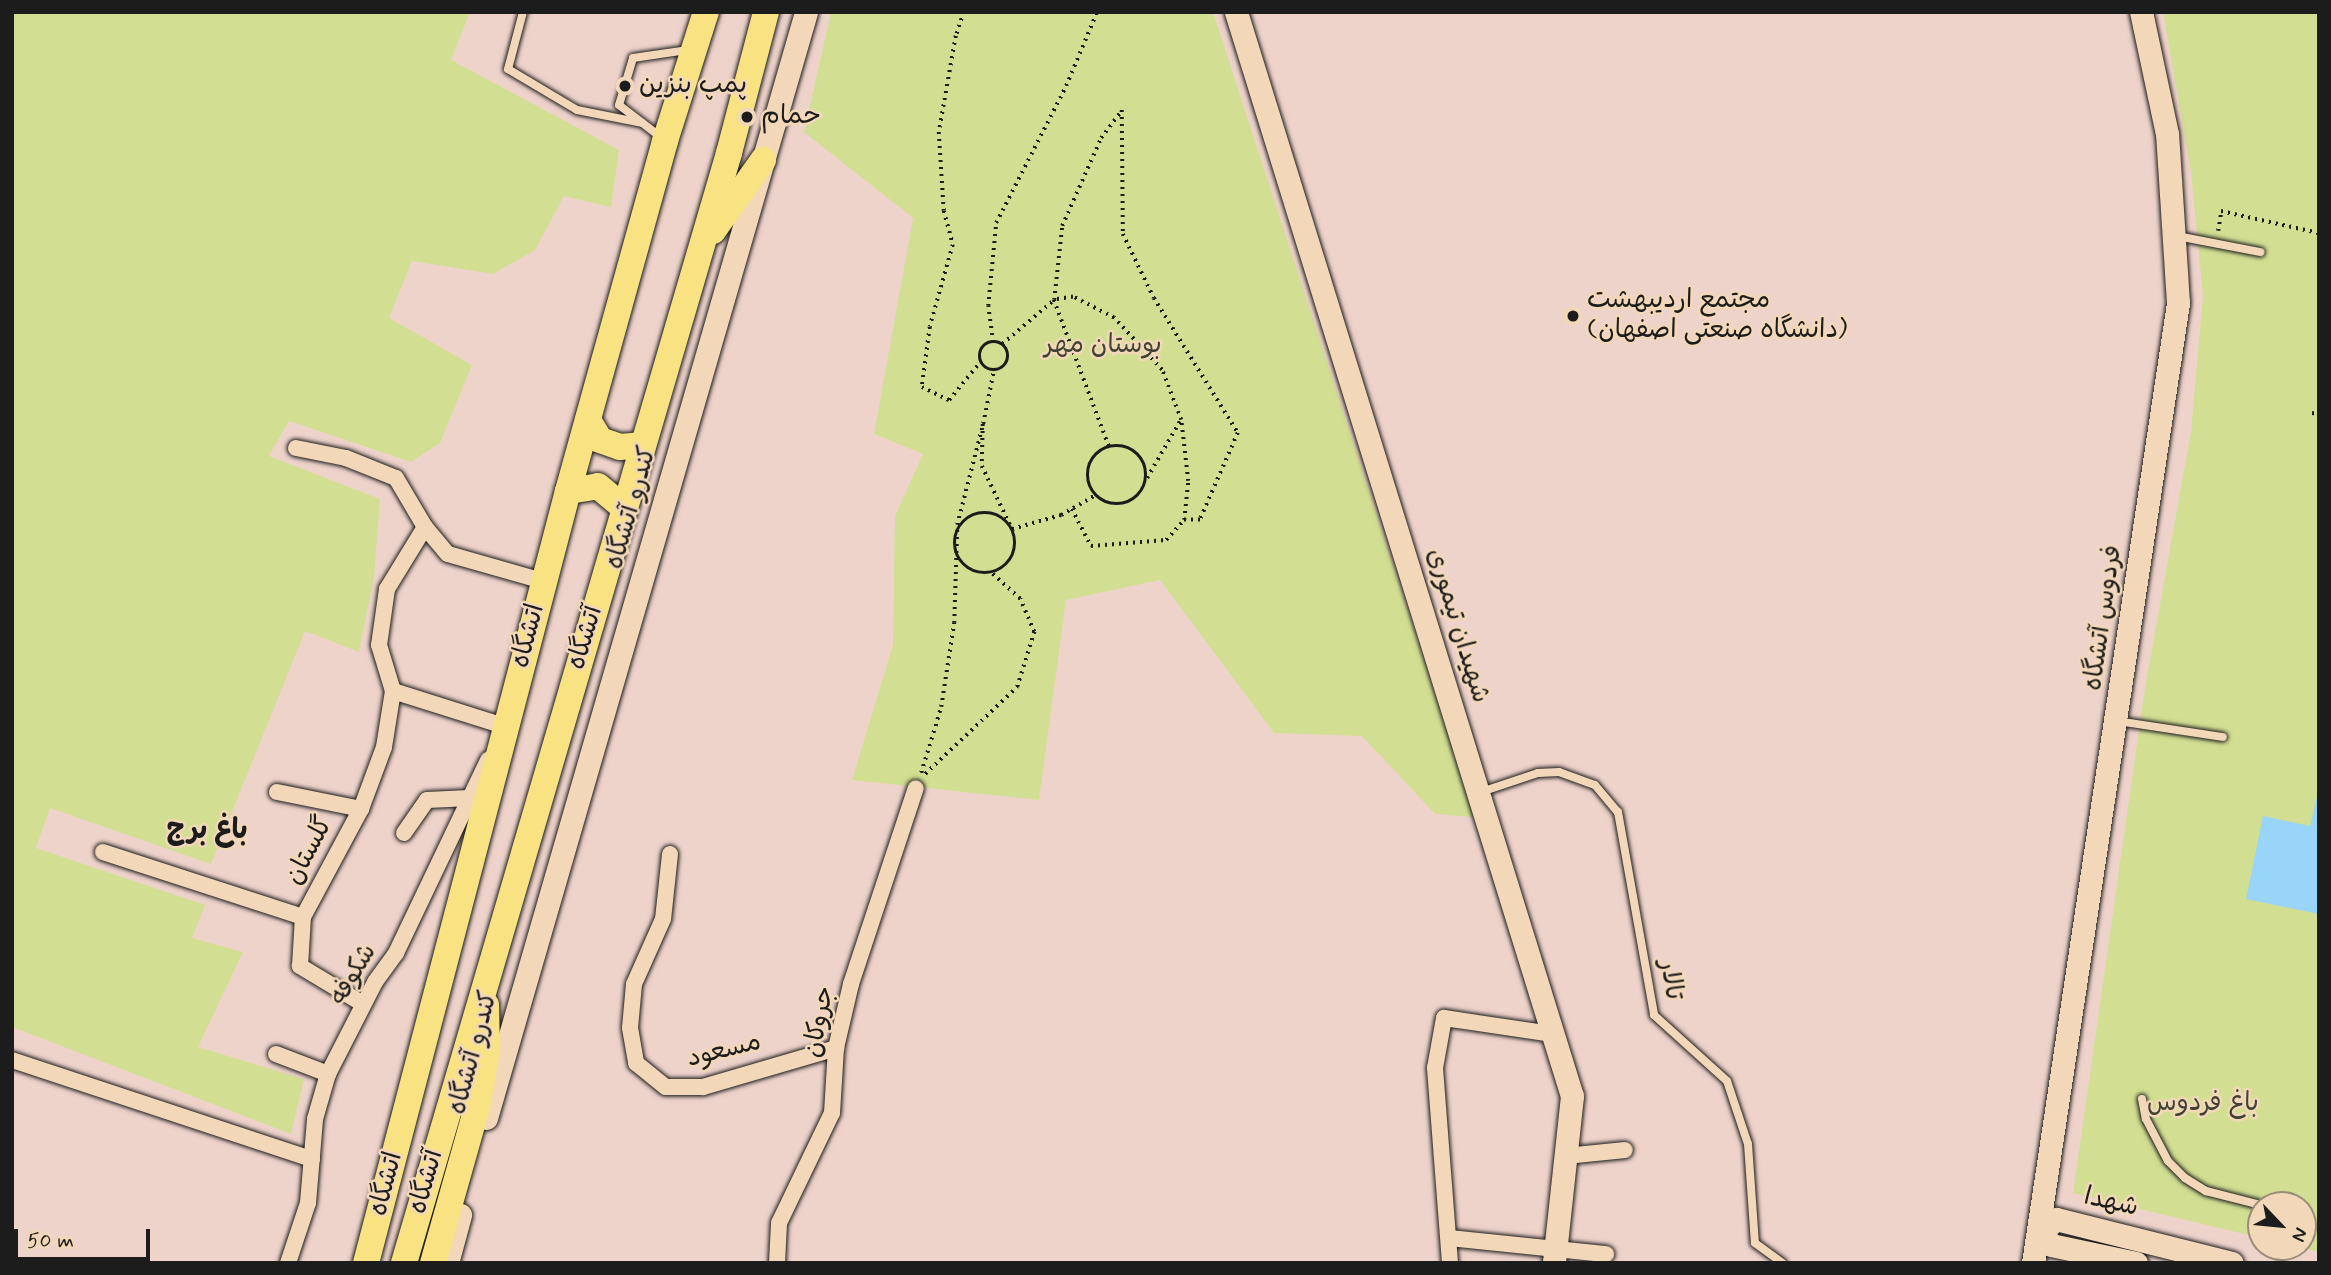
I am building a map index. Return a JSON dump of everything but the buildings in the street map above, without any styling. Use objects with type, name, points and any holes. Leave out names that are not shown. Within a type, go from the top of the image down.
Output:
[{"type":"main road","name":"اتشگاه","points":[[366,1263],[504,726],[665,141],[706,12]]},
{"type":"main road","name":"آتشگاه","points":[[404,1263],[700,250],[766,12]]},
{"type":"main road","points":[[754,52],[782,12]]},
{"type":"main road","name":"کندرو آتشگاه","points":[[447,1263],[509,1030],[806,12]]},
{"type":"main road","name":"شهیدان تیموری","points":[[1236,12],[1572,1096],[1555,1256]]},
{"type":"main road","name":"فردوس آتشگاه","points":[[2033,1263],[2041,1232],[2178,303],[2170,235],[2167,134],[2141,12]]},
{"type":"main road","points":[[700,250],[763,160]]},
{"type":"main road","points":[[588,420],[600,440],[620,447],[643,445]]},
{"type":"main road","points":[[568,491],[597,486],[624,508]]},
{"type":"main road","points":[[433,1263],[477,1108],[487,1048],[486,979]]},
{"type":"main road","name":"شهدا","points":[[2136,1263],[2051,1245],[2041,1232],[2056,1219],[2232,1263]]},
{"type":"street","points":[[296,448],[346,458],[396,478],[425,527],[448,554],[544,581]]},
{"type":"street","points":[[425,527],[387,589],[379,645],[393,691],[504,726]]},
{"type":"street","name":"گلستان","points":[[363,1004],[300,966],[303,917],[361,809],[384,747],[393,691]]},
{"type":"street","name":"شکوفه","points":[[288,1263],[309,1203],[315,1119],[328,1074],[363,1004],[396,953],[504,726]]},
{"type":"street","name":"جروکان","points":[[777,1263],[779,1223],[832,1113],[836,1048],[851,984],[916,788]]},
{"type":"street","points":[[277,792],[361,809]]},
{"type":"street","points":[[404,833],[427,800],[470,798]]},
{"type":"street","points":[[103,852],[303,917]]},
{"type":"street","name":"مسعود","points":[[670,853],[663,919],[634,984],[630,1028],[636,1063],[666,1087],[703,1087],[836,1048]]},
{"type":"street","points":[[1450,1263],[1435,1069],[1444,1018],[1553,1034]]},
{"type":"street","points":[[276,1054],[328,1074]]},
{"type":"street","points":[[12,1060],[312,1159]]},
{"type":"street","points":[[1566,1156],[1625,1150]]},
{"type":"street","points":[[1450,1238],[1555,1256],[1606,1254]]},
{"type":"lane","points":[[523,12],[508,69],[577,110],[642,123]]},
{"type":"lane","points":[[665,141],[619,105],[633,58],[694,50]]},
{"type":"lane","points":[[2170,235],[2260,252]]},
{"type":"lane","points":[[2117,721],[2223,737]]},
{"type":"lane","name":"تالار","points":[[1479,793],[1538,773],[1559,772],[1581,778],[1607,795],[1618,812],[1654,1015],[1727,1081],[1748,1144],[1755,1243],[1783,1263]]},
{"type":"lane","points":[[2142,1099],[2146,1119],[2168,1161],[2185,1178],[2206,1191],[2247,1201]]},
{"type":"path","points":[[964,12],[939,132],[944,211],[953,245],[930,327],[922,387],[949,400],[981,361],[982,348],[993,342],[1002,344]]},
{"type":"path","points":[[993,342],[988,306],[996,223],[1066,86],[1097,12]]},
{"type":"path","points":[[1109,446],[1054,300],[1062,226],[1101,138],[1122,110],[1123,234],[1154,298],[1238,433],[1200,520],[1184,520]]},
{"type":"path","points":[[2217,244],[2221,211],[2319,233]]},
{"type":"path","points":[[1002,344],[1054,300],[1073,298],[1114,317],[1162,370],[1181,420],[1188,481],[1184,520],[1166,540],[1091,545],[1072,509]]},
{"type":"path","points":[[916,788],[941,707],[954,623],[956,544],[994,369],[1006,361],[1002,344]]},
{"type":"path","points":[[981,361],[994,369]]},
{"type":"path","points":[[2312,413],[2319,414]]},
{"type":"path","points":[[1109,446],[1088,467],[1089,487],[1095,495],[1121,505],[1138,496],[1181,420]]},
{"type":"path","points":[[984,424],[982,466],[1012,529],[1012,556],[990,572]]},
{"type":"path","points":[[1109,446],[1137,453],[1146,480]]},
{"type":"path","points":[[1012,529],[1072,509],[1095,495]]},
{"type":"path","points":[[916,788],[929,769],[1017,687],[1034,632],[1020,599],[990,572],[970,569],[956,544],[961,525],[978,514],[998,516],[1012,529]]},
{"type":"green space","points":[[12,12],[470,12],[451,60],[619,150],[611,207],[564,196],[535,250],[493,274],[412,261],[389,318],[472,365],[440,443],[411,462],[289,421],[269,456],[380,499],[374,577],[359,652],[305,631],[211,864],[50,808],[36,848],[205,905],[192,938],[243,952],[198,1047],[304,1079],[291,1134],[12,1027]]},
{"type":"green space","name":"بوستان مهر","points":[[831,12],[1213,12],[1475,817],[1435,814],[1362,736],[1274,733],[1160,580],[1066,600],[1039,800],[852,780],[893,645],[895,516],[923,454],[874,434],[913,218],[804,132]]},
{"type":"green space","name":"باغ فردوس","points":[[2163,12],[2319,12],[2319,1252],[2317,1191],[2247,1191],[2247,1235],[2073,1193],[2145,688],[2191,432],[2203,296],[2191,172]]},
{"type":"water","points":[[2319,788],[2319,914],[2246,899],[2263,816],[2310,826]]},
{"type":"place","name":"پمپ بنزین","points":[[625,86]]},
{"type":"place","name":"حمام","points":[[747,117]]},
{"type":"place","name":"مجتمع اردیبهشت (دانشگاه صنعتی اصفهان)","points":[[1573,316]]},
{"type":"district","name":"باغ برج","points":[[207,831]]}]
